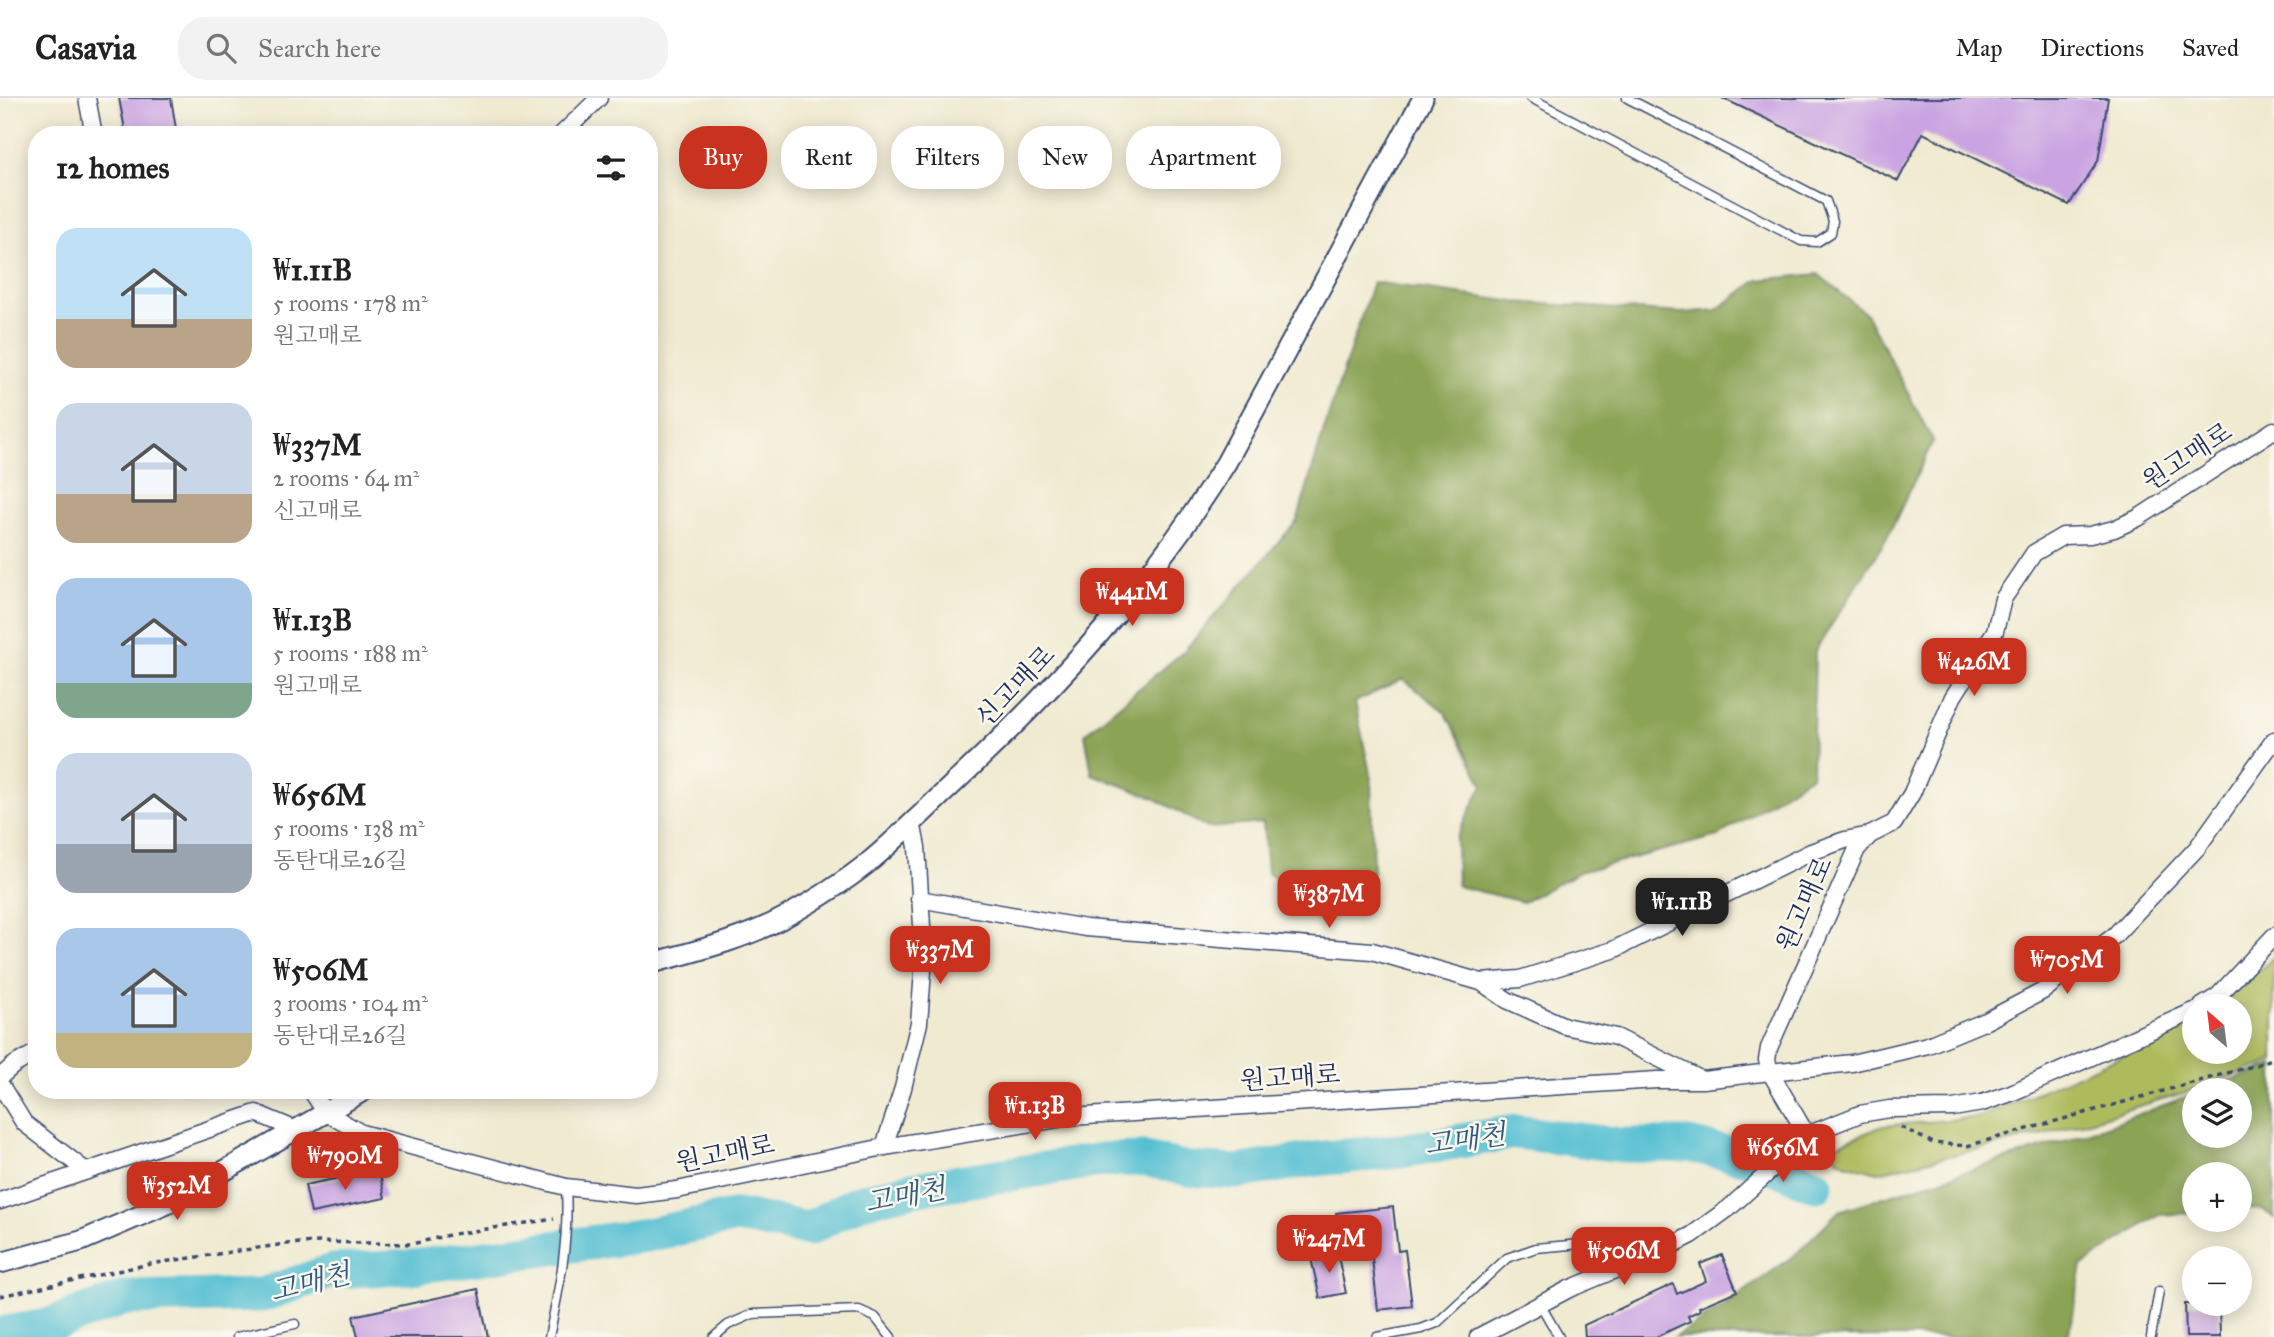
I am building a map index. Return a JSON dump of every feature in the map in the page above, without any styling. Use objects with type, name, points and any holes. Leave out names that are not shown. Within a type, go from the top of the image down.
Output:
[{"type":"street","points":[[87,98],[92,126]]},
{"type":"street","points":[[570,126],[599,98]]},
{"type":"street","name":"신고매로","points":[[658,961],[719,944],[782,918],[869,862],[1036,705],[1125,605],[1197,510],[1226,463],[1423,98]]},
{"type":"street","name":"원고매로","points":[[325,1112],[361,1133],[566,1187],[636,1195],[677,1190],[884,1147],[1070,1117],[1644,1080],[1703,1080],[1770,1072],[1767,1060],[1769,1048],[1857,849],[1870,835],[1894,823],[1912,793],[1953,697],[1995,631],[2003,599],[2034,553],[2063,536],[2090,535],[2114,529],[2138,518],[2274,430]]},
{"type":"street","points":[[1804,1141],[1770,1072],[1852,1063],[1928,1045],[1986,1021],[2043,991],[2114,936],[2197,848],[2274,740]]},
{"type":"street","points":[[884,1147],[903,1088],[919,1023],[924,958],[917,847],[912,822]]},
{"type":"street","points":[[1481,982],[1520,979],[1612,950],[1811,852],[1845,840],[1870,835]]},
{"type":"street","points":[[919,899],[1086,928],[1372,951],[1481,982],[1507,1000],[1565,1027],[1616,1037],[1703,1080]]},
{"type":"street","points":[[2220,994],[2274,936]]},
{"type":"street","points":[[1478,1337],[1569,1289],[1692,1235],[1743,1196],[1804,1141],[1860,1114],[1953,1108],[1982,1103],[2011,1093],[2182,1016]]},
{"type":"street","points":[[0,1077],[28,1057]]},
{"type":"street","points":[[0,1084],[23,1123],[86,1171]]},
{"type":"street","points":[[317,1099],[325,1112]]},
{"type":"street","points":[[0,1263],[81,1241],[165,1205],[349,1099]]},
{"type":"street","points":[[0,1200],[256,1112],[294,1129]]},
{"type":"lane","points":[[1531,98],[1801,241],[1817,242],[1831,233],[1833,220],[1826,201],[1628,98]]},
{"type":"lane","points":[[549,1337],[565,1258],[566,1187]]},
{"type":"lane","points":[[1377,1337],[1421,1329],[1437,1323],[1507,1258],[1536,1248],[1592,1243],[1641,1231],[1662,1250]]},
{"type":"lane","points":[[2151,1337],[2159,1291]]},
{"type":"lane","points":[[1540,1304],[1559,1337]]},
{"type":"lane","points":[[714,1337],[728,1325],[753,1314],[859,1310],[875,1317],[891,1337]]},
{"type":"lane","points":[[237,1337],[295,1324]]},
{"type":"path","points":[[1878,1111],[1904,1129],[1933,1143],[1967,1146],[2129,1102],[2274,1058]]},
{"type":"path","points":[[0,1296],[150,1264],[285,1244],[412,1244],[453,1234],[567,1220]]},
{"type":"green space","points":[[1818,274],[1867,315],[1933,441],[1888,536],[1815,651],[1812,775],[1718,836],[1579,872],[1523,902],[1457,886],[1456,838],[1483,785],[1445,712],[1403,679],[1355,702],[1371,778],[1373,874],[1298,889],[1267,873],[1263,823],[1208,828],[1154,798],[1092,774],[1085,734],[1184,651],[1297,521],[1373,282],[1515,302],[1681,313],[1716,310],[1758,280]]},
{"type":"green space","points":[[2274,957],[2274,1061],[2226,1078],[2182,1078],[2182,1093],[2045,1134],[1878,1172],[1845,1163],[1824,1150],[1883,1126],[1980,1117],[2182,1028],[2182,1064],[2252,1064],[2252,994],[2233,994]]},
{"type":"green space","points":[[2274,1065],[2274,1218],[2262,1209],[2252,1209],[2252,1162],[2182,1162],[2182,1214],[2158,1215],[2082,1266],[2068,1337],[1675,1337],[1723,1307],[1796,1254],[1839,1211],[2071,1139],[2182,1098],[2182,1148],[2252,1148],[2252,1078],[2238,1078]]},
{"type":"building","points":[[119,98],[171,98],[176,126],[124,126]]},
{"type":"building","points":[[1722,98],[2108,98],[2098,161],[2069,205],[1923,133],[1898,181]]},
{"type":"building","points":[[379,1170],[385,1198],[311,1213],[305,1185]]},
{"type":"building","points":[[1393,1207],[1398,1251],[1405,1250],[1412,1306],[1378,1310],[1370,1242],[1340,1246],[1336,1213]]},
{"type":"building","points":[[1337,1252],[1346,1293],[1320,1298],[1311,1258]]},
{"type":"building","points":[[1722,1255],[1737,1291],[1699,1307],[1700,1310],[1688,1316],[1690,1321],[1656,1337],[1585,1337],[1584,1325],[1673,1284],[1677,1294],[1706,1281],[1700,1264]]},
{"type":"building","points":[[478,1289],[488,1337],[358,1337],[353,1316]]},
{"type":"building","points":[[2185,1316],[2219,1316],[2220,1337],[2186,1337]]},
{"type":"waterway","name":"고매천","points":[[0,1334],[47,1326],[125,1298],[262,1295],[332,1271],[412,1267],[647,1235],[737,1216],[808,1229],[858,1202],[913,1189],[1102,1160],[1145,1159],[1188,1169],[1236,1172],[1316,1159],[1401,1151],[1515,1132],[1621,1145],[1689,1145],[1757,1160],[1816,1185]]}]
